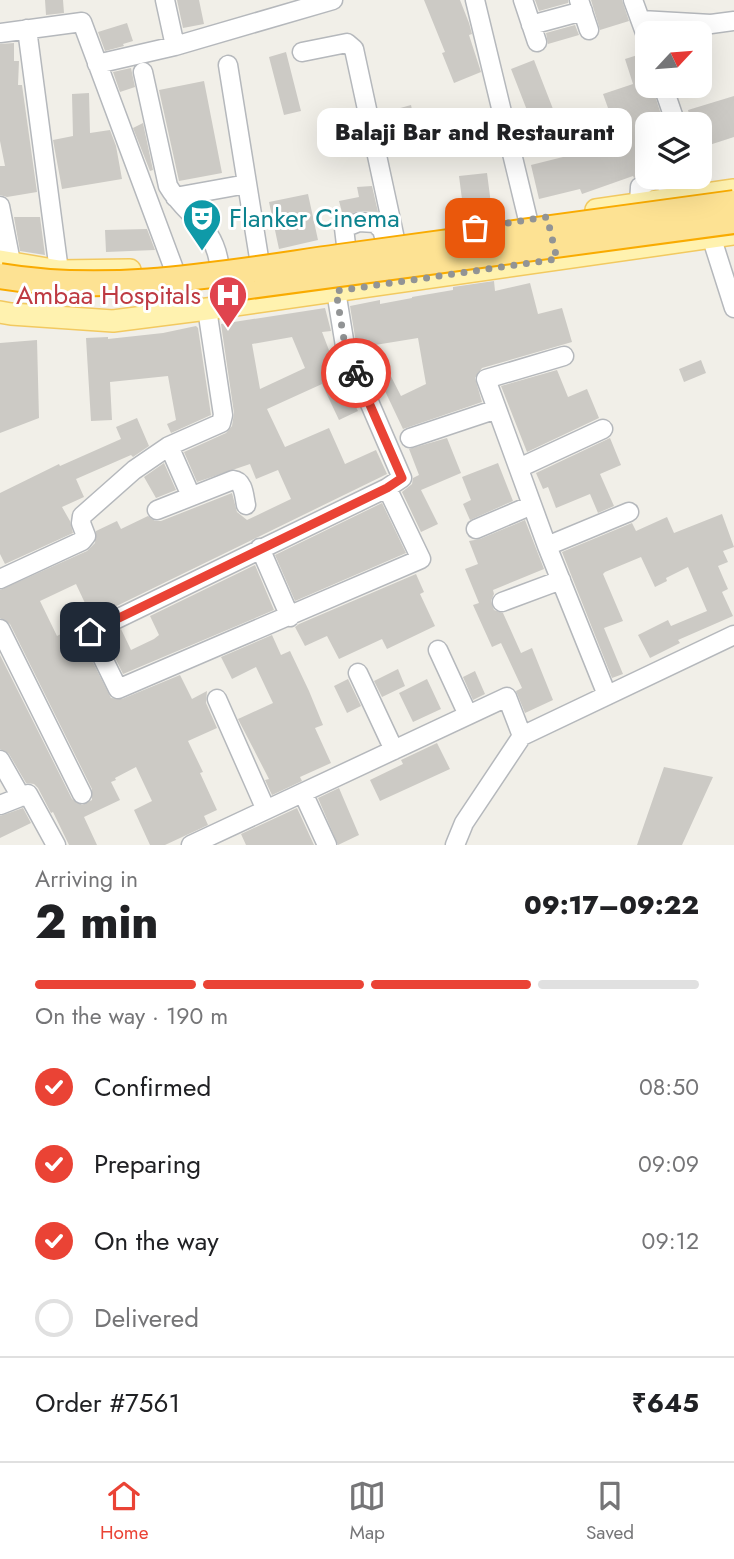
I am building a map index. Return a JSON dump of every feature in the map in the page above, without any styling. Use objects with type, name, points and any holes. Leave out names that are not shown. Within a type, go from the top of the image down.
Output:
[{"type":"highway","points":[[4,266],[30,281],[91,285],[187,278],[734,203]]},
{"type":"highway","points":[[0,293],[91,300],[190,294],[734,221]]},
{"type":"main road","points":[[712,188],[734,190]]},
{"type":"main road","points":[[4,266],[59,271],[166,269],[538,219],[674,198],[690,189]]},
{"type":"main road","points":[[538,219],[557,259]]},
{"type":"main road","points":[[0,312],[113,321],[734,234]]},
{"type":"main road","points":[[164,314],[166,269]]},
{"type":"street","points":[[165,0],[175,46]]},
{"type":"street","points":[[97,64],[175,46],[333,0]]},
{"type":"street","points":[[475,0],[538,219]]},
{"type":"street","points":[[523,0],[534,34],[581,5],[589,30]]},
{"type":"street","points":[[633,0],[641,20],[711,24],[734,21]]},
{"type":"street","points":[[0,33],[82,22],[166,269]]},
{"type":"street","points":[[27,29],[59,271]]},
{"type":"street","points":[[302,52],[347,43],[354,49],[390,240]]},
{"type":"street","points":[[228,65],[259,258]]},
{"type":"street","points":[[143,72],[168,186],[175,197],[211,234],[219,263]]},
{"type":"street","points":[[175,197],[247,184]]},
{"type":"street","points":[[0,206],[4,266]]},
{"type":"street","points":[[711,236],[734,308]]},
{"type":"street","points":[[336,291],[345,346],[402,478],[387,488],[90,632],[118,689],[421,559],[387,488]]},
{"type":"street","points":[[1,577],[86,538],[81,523],[85,512],[134,470],[169,446],[221,423],[223,419],[207,309]]},
{"type":"street","points":[[564,356],[486,379],[547,546],[607,695]]},
{"type":"street","points":[[410,438],[497,408]]},
{"type":"street","points":[[519,468],[603,429]]},
{"type":"street","points":[[169,446],[191,496]]},
{"type":"street","points":[[157,510],[237,480],[242,485],[246,505]]},
{"type":"street","points":[[476,530],[533,505]]},
{"type":"street","points":[[547,546],[629,512]]},
{"type":"street","points":[[260,548],[290,617]]},
{"type":"street","points":[[502,602],[561,580]]},
{"type":"street","points":[[0,629],[82,794]]},
{"type":"street","points":[[455,845],[464,822],[522,737],[734,635]]},
{"type":"street","points":[[438,650],[468,715]]},
{"type":"street","points":[[358,673],[394,750]]},
{"type":"street","points":[[191,845],[506,697],[522,737]]},
{"type":"street","points":[[217,699],[266,810]]},
{"type":"street","points":[[0,761],[21,797]]},
{"type":"street","points":[[303,793],[327,845]]},
{"type":"street","points":[[0,805],[28,794],[56,845]]},
{"type":"building","points":[[45,0],[63,0],[64,13],[46,15]]},
{"type":"building","points":[[177,0],[199,0],[204,24],[183,28]]},
{"type":"building","points":[[424,0],[460,0],[469,23],[472,34],[469,35],[481,72],[454,83]]},
{"type":"building","points":[[535,0],[568,0],[568,3],[539,11]]},
{"type":"building","points":[[591,0],[622,0],[629,21],[600,30]]},
{"type":"building","points":[[127,23],[133,41],[105,51],[98,32]]},
{"type":"building","points":[[575,25],[579,35],[548,44],[546,33]]},
{"type":"building","points":[[14,43],[14,61],[19,61],[18,85],[22,85],[37,192],[7,197],[0,195],[0,166],[5,166],[0,141],[0,44]]},
{"type":"building","points":[[286,52],[301,111],[284,115],[269,57]]},
{"type":"building","points":[[635,56],[635,98],[656,98],[660,112],[635,112],[635,178],[582,194],[580,189],[539,199],[531,165],[567,156],[562,141],[613,122],[603,94],[633,84],[625,59]]},
{"type":"building","points":[[534,60],[553,109],[530,118],[511,69]]},
{"type":"building","points":[[131,68],[135,87],[120,92],[113,72]]},
{"type":"building","points":[[204,81],[222,173],[179,181],[159,90]]},
{"type":"building","points":[[89,93],[90,133],[110,130],[122,179],[62,189],[53,140],[73,136],[72,94]]},
{"type":"building","points":[[734,96],[734,137],[712,144],[712,112],[688,110]]},
{"type":"building","points":[[411,105],[419,144],[401,148],[395,124],[390,125],[386,112]]},
{"type":"building","points":[[143,123],[153,170],[150,171],[133,128]]},
{"type":"building","points":[[487,173],[491,204],[463,207],[459,176]]},
{"type":"building","points":[[372,186],[378,212],[359,211],[343,216],[339,201],[359,197],[357,187]]},
{"type":"building","points":[[308,194],[318,240],[279,249],[269,202]]},
{"type":"building","points":[[14,217],[40,217],[45,255],[20,251]]},
{"type":"building","points":[[147,229],[155,250],[106,252],[105,230]]},
{"type":"building","points":[[494,281],[495,291],[530,283],[538,314],[562,308],[572,342],[482,368],[475,378],[482,402],[403,429],[385,391],[378,394],[356,343],[350,306],[380,300],[380,304],[453,290],[453,287]],"holes":[[[418,338],[426,384],[401,396],[375,345]]]},
{"type":"building","points":[[325,308],[331,331],[322,332],[332,358],[337,355],[358,404],[355,405],[358,411],[339,420],[322,384],[267,409],[285,447],[329,428],[345,464],[376,450],[387,474],[92,618],[76,584],[40,601],[57,636],[84,622],[79,631],[80,637],[111,698],[122,699],[180,675],[192,699],[207,691],[206,703],[217,728],[188,741],[217,810],[204,816],[208,825],[165,845],[150,845],[134,810],[152,801],[136,767],[111,782],[120,800],[84,817],[97,845],[69,845],[38,788],[34,784],[26,783],[9,754],[0,749],[0,655],[72,799],[82,805],[92,800],[92,789],[10,624],[0,618],[0,590],[87,551],[95,543],[96,531],[117,521],[121,529],[148,516],[155,521],[161,521],[232,493],[237,512],[247,520],[291,499],[278,470],[256,479],[250,464],[197,482],[184,452],[226,433],[232,426],[234,413],[221,324]],"holes":[[[292,337],[305,368],[260,389],[252,344]]]},
{"type":"building","points":[[196,326],[211,415],[171,433],[167,424],[176,420],[168,376],[110,382],[112,420],[91,421],[86,338],[108,339],[163,333]]},
{"type":"building","points":[[37,340],[39,418],[0,433],[0,343]]},
{"type":"building","points":[[701,360],[706,373],[684,382],[679,369]]},
{"type":"building","points":[[557,370],[568,397],[587,389],[599,418],[527,452],[501,386]]},
{"type":"building","points":[[137,418],[149,446],[133,457],[131,455],[76,479],[84,497],[62,507],[73,533],[5,564],[0,554],[0,493],[59,464],[60,466],[121,439],[116,427]]},
{"type":"building","points":[[447,438],[461,473],[421,490],[438,524],[421,532],[402,492],[412,484],[413,478],[419,475],[409,449]]},
{"type":"building","points":[[610,438],[621,465],[600,474],[614,506],[598,513],[590,494],[556,508],[548,487],[543,489],[536,473]]},
{"type":"building","points":[[164,463],[176,490],[156,498],[144,477]]},
{"type":"building","points":[[498,463],[513,501],[470,520],[463,504],[471,500],[462,477]]},
{"type":"building","points":[[382,503],[406,553],[295,601],[275,555]]},
{"type":"building","points":[[722,514],[734,547],[723,551],[728,562],[718,566],[728,589],[722,592],[733,616],[678,640],[680,643],[650,658],[638,635],[668,620],[671,626],[707,611],[688,567],[655,587],[641,557],[605,572],[603,574],[623,621],[604,628],[623,674],[612,678],[562,552],[632,523],[636,531],[667,517],[674,533]]},
{"type":"building","points":[[525,520],[544,569],[493,590],[491,601],[494,610],[503,613],[521,653],[532,648],[553,700],[525,713],[516,691],[522,688],[501,643],[492,647],[473,605],[479,603],[465,569],[478,564],[469,541]]},
{"type":"building","points":[[255,565],[274,610],[123,674],[105,637],[121,629],[131,650],[154,639],[159,635],[150,616]]},
{"type":"building","points":[[416,574],[424,592],[420,594],[435,626],[387,649],[382,639],[339,659],[327,636],[305,646],[295,627],[299,624]]},
{"type":"building","points":[[272,635],[281,655],[290,651],[309,691],[323,725],[315,728],[331,763],[300,777],[302,781],[272,795],[265,780],[269,779],[238,719],[273,703],[256,667],[232,679],[221,657]]},
{"type":"building","points":[[398,669],[405,686],[382,697],[374,681]]},
{"type":"building","points":[[475,671],[485,694],[473,700],[463,677]]},
{"type":"building","points":[[348,679],[361,706],[347,713],[334,686]]},
{"type":"building","points":[[427,679],[441,709],[413,722],[399,693]]},
{"type":"building","points":[[437,743],[450,769],[380,801],[370,780],[403,764],[401,760]]},
{"type":"building","points":[[664,767],[713,777],[682,845],[637,845]]},
{"type":"building","points":[[339,788],[359,835],[338,845],[318,798]]},
{"type":"building","points":[[23,808],[31,823],[0,838],[0,816]]},
{"type":"building","points":[[297,808],[314,845],[246,845],[241,834]]},
{"type":"way so far","points":[[356,373],[345,346],[336,291],[557,259],[547,217],[475,228]]},
{"type":"place","name":"Balaji Bar and Restaurant","points":[[475,228]]},
{"type":"place","name":"Flanker Cinema","points":[[202,252]]},
{"type":"place","name":"Ambaa Hospitals","points":[[228,329]]},
{"type":"route","points":[[90,632],[387,488],[402,478],[356,373]]}]
